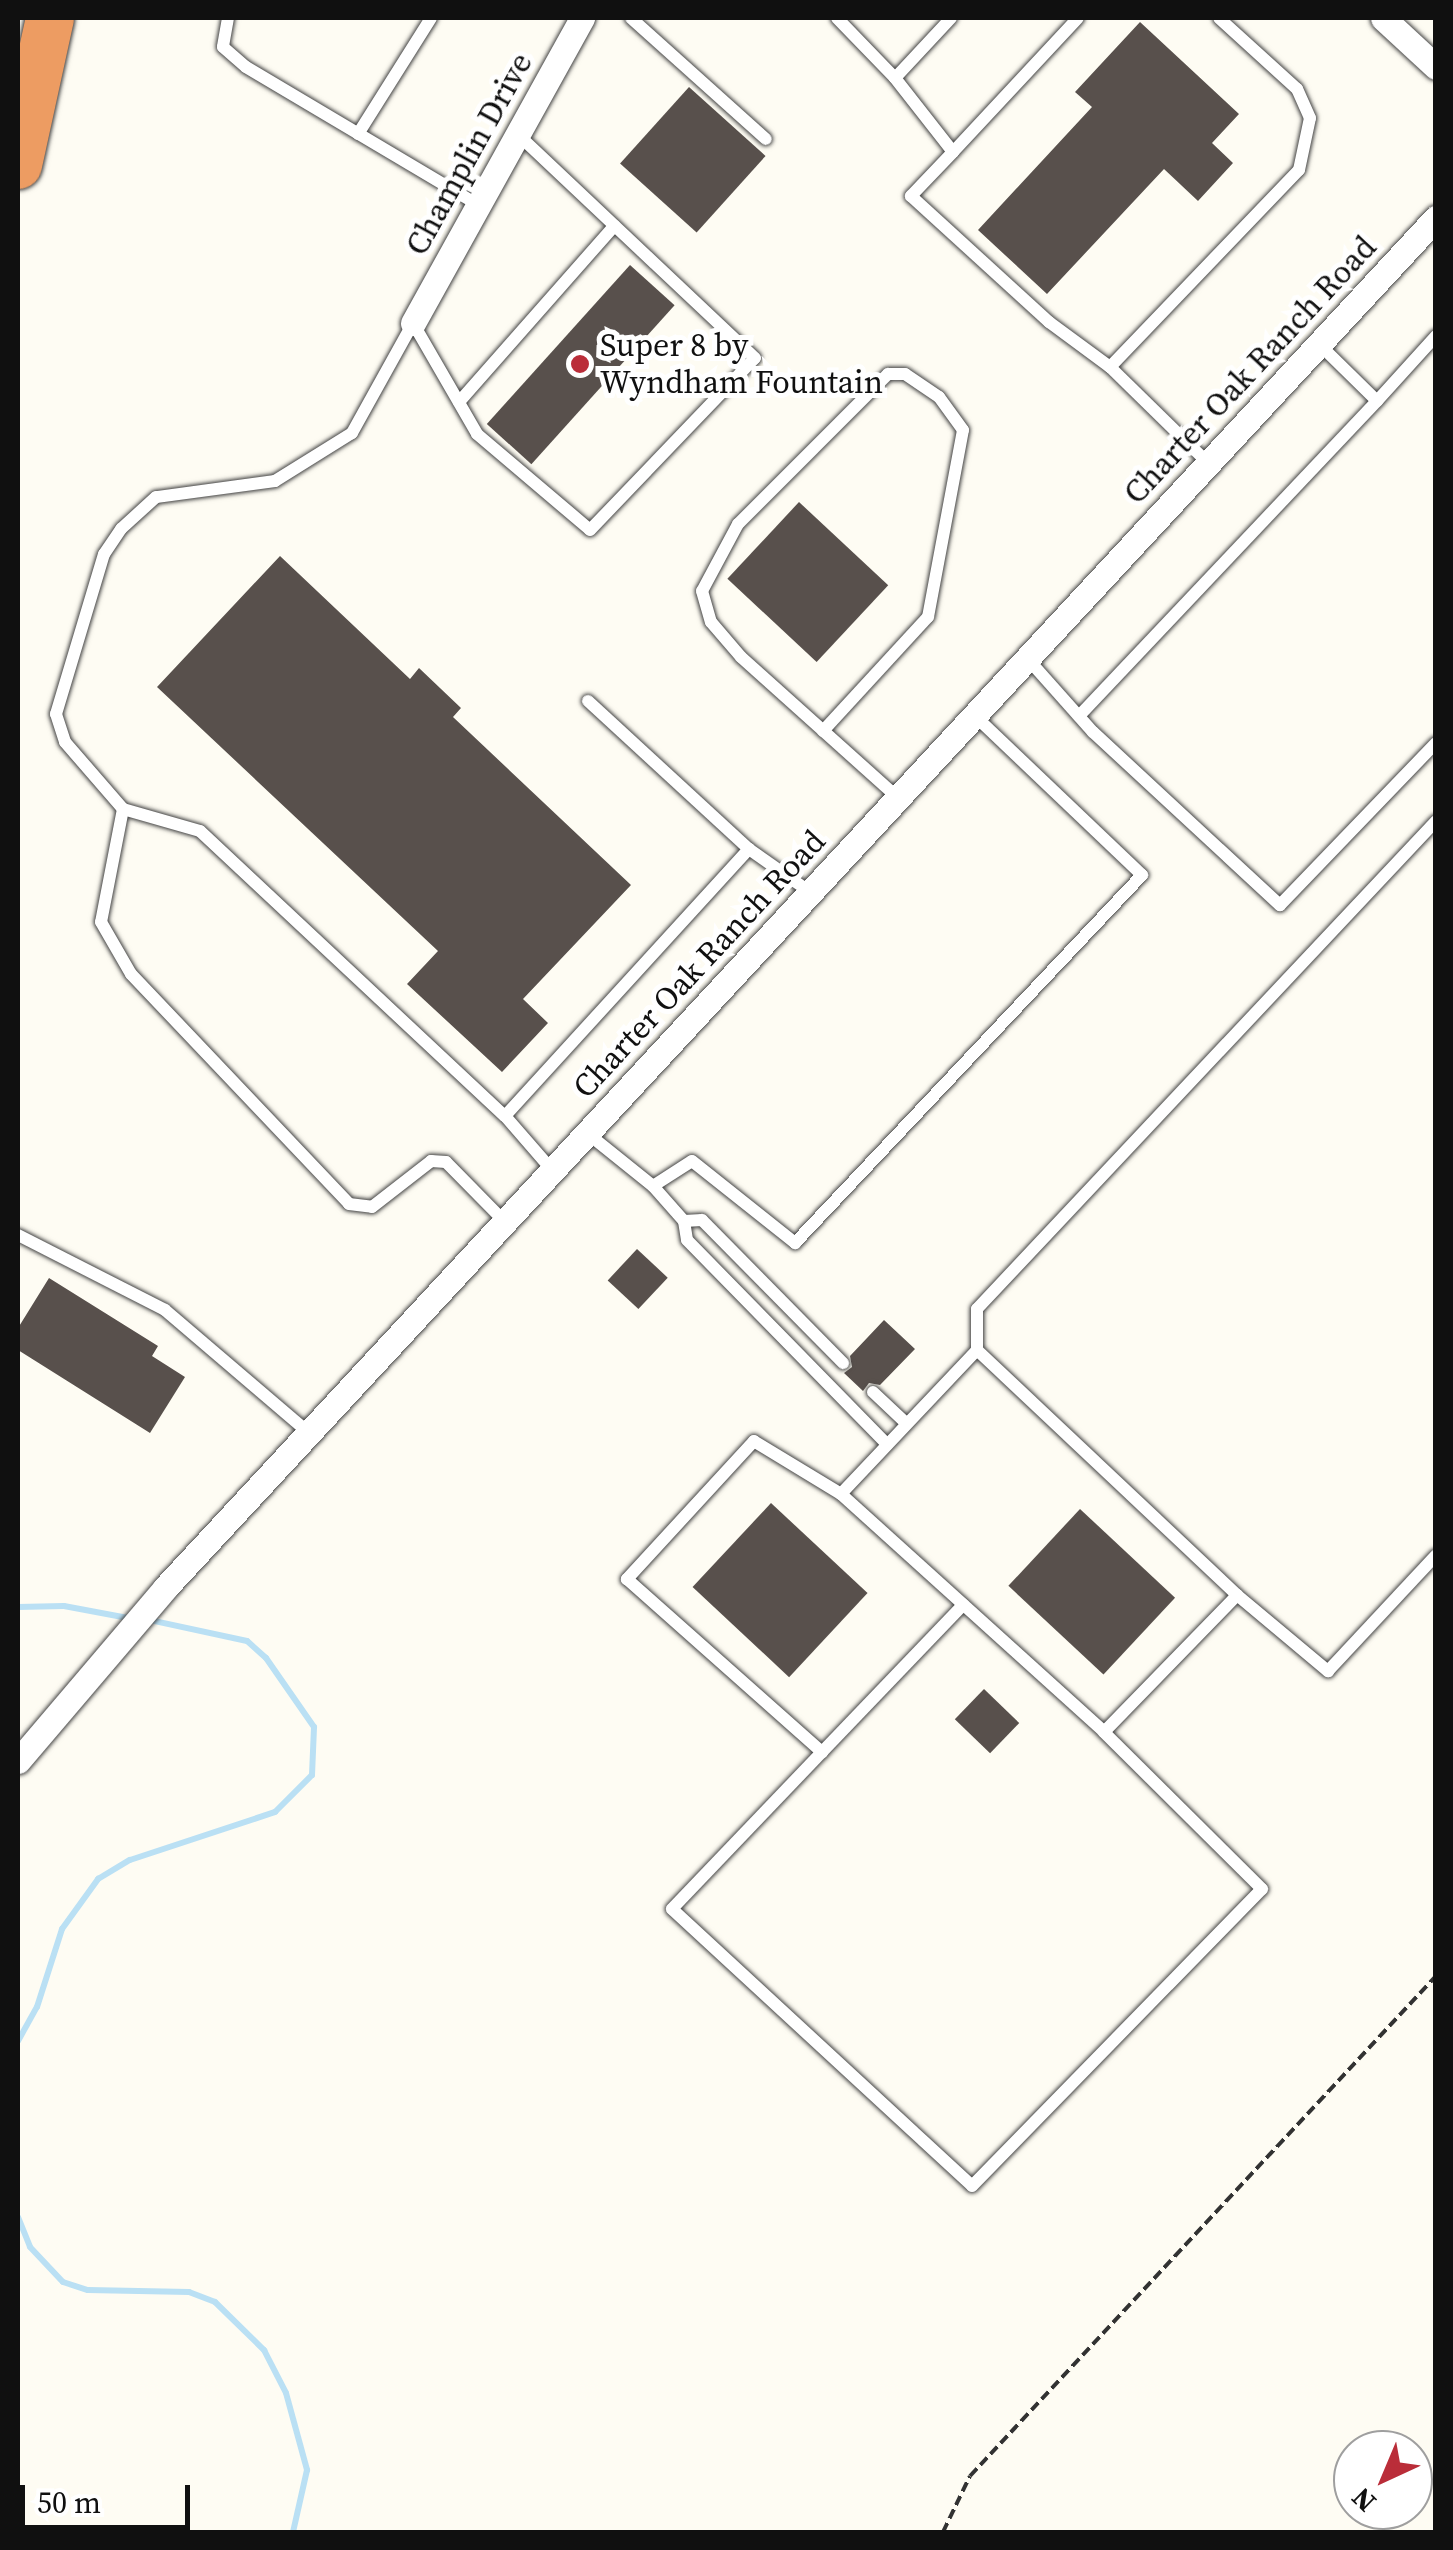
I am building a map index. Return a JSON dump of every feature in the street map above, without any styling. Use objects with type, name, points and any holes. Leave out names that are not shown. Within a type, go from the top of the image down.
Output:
[{"type":"highway","points":[[22,146],[50,18]]},
{"type":"highway","points":[[22,146],[68,18]]},
{"type":"street","name":"Champlin Drive","points":[[413,322],[582,18]]},
{"type":"street","points":[[1393,21],[1436,67]]},
{"type":"street","name":"Charter Oak Ranch Road","points":[[18,1761],[165,1588],[1436,218]]},
{"type":"lane","points":[[228,18],[224,46],[246,67],[478,205]]},
{"type":"lane","points":[[358,134],[431,18]]},
{"type":"lane","points":[[631,18],[766,138]]},
{"type":"lane","points":[[837,18],[896,78],[953,152]]},
{"type":"lane","points":[[896,78],[951,18]]},
{"type":"lane","points":[[1078,18],[911,196],[1049,322],[1110,367],[1208,462]]},
{"type":"lane","points":[[1110,367],[1299,170],[1310,118],[1298,90],[1219,18]]},
{"type":"lane","points":[[413,322],[477,434],[590,530],[755,358],[517,134]]},
{"type":"lane","points":[[459,402],[614,226]]},
{"type":"lane","points":[[413,322],[352,433],[275,482],[156,497],[104,554],[56,714],[65,742],[123,808],[200,831],[505,1116],[552,1170]]},
{"type":"lane","points":[[1079,716],[1436,336]]},
{"type":"lane","points":[[1319,344],[1377,401]]},
{"type":"lane","points":[[824,731],[928,617],[963,430],[939,398],[905,374],[888,374],[738,524],[702,591],[711,622],[741,657],[898,798]]},
{"type":"lane","points":[[1027,658],[1079,716],[1280,905],[1436,743]]},
{"type":"lane","points":[[588,701],[749,849],[810,892]]},
{"type":"lane","points":[[653,1186],[692,1161],[795,1243],[1142,875],[974,715]]},
{"type":"lane","points":[[123,808],[102,922],[131,974],[349,1204],[372,1207],[431,1161],[446,1162],[505,1222]]},
{"type":"lane","points":[[841,1494],[976,1350],[977,1309],[1436,822]]},
{"type":"lane","points":[[505,1116],[749,849]]},
{"type":"lane","points":[[587,1133],[653,1186],[684,1221],[687,1240],[887,1444]]},
{"type":"lane","points":[[684,1221],[702,1220],[843,1363]]},
{"type":"lane","points":[[18,1235],[165,1310],[309,1433]]},
{"type":"lane","points":[[976,1350],[1237,1595],[1328,1671],[1436,1555]]},
{"type":"lane","points":[[873,1392],[906,1423]]},
{"type":"lane","points":[[822,1752],[626,1579],[754,1441],[841,1494],[963,1604],[1104,1732],[1262,1889],[972,2186],[672,1908],[822,1752],[963,1604]]},
{"type":"lane","points":[[1104,1732],[1237,1595]]},
{"type":"path","points":[[943,2532],[970,2476],[1436,1976]]},
{"type":"building","points":[[1140,22],[1239,114],[1212,143],[1233,163],[1198,201],[1164,169],[1047,294],[978,230],[1092,107],[1075,92]]},
{"type":"building","points":[[689,87],[766,156],[697,232],[620,164]]},
{"type":"building","name":"Super 8 by Wyndham Fountain","points":[[630,265],[675,305],[531,464],[487,424]]},
{"type":"building","points":[[799,502],[888,585],[817,662],[727,579]]},
{"type":"building","points":[[280,556],[410,679],[419,668],[461,708],[453,717],[631,885],[523,999],[548,1023],[502,1072],[407,984],[438,951],[157,687]]},
{"type":"building","points":[[637,1249],[668,1278],[638,1309],[608,1280]]},
{"type":"building","points":[[49,1278],[158,1346],[152,1356],[185,1377],[150,1433],[18,1350],[18,1328]]},
{"type":"building","points":[[884,1320],[915,1349],[880,1385],[869,1383],[863,1391],[844,1373],[852,1367],[850,1356]]},
{"type":"building","points":[[771,1503],[868,1593],[789,1677],[693,1587]]},
{"type":"building","points":[[1080,1509],[1175,1598],[1103,1674],[1008,1586]]},
{"type":"building","points":[[984,1689],[1019,1723],[990,1753],[955,1719]]},
{"type":"waterway","points":[[18,1607],[64,1606],[128,1618]]},
{"type":"waterway","points":[[18,2041],[37,2007],[62,1929],[98,1879],[130,1860],[275,1812],[312,1775],[314,1727],[266,1658],[247,1641],[150,1620]]},
{"type":"waterway","points":[[18,2217],[30,2247],[63,2282],[88,2290],[189,2292],[215,2302],[264,2350],[286,2393],[307,2470],[293,2532]]},
{"type":"place","name":"Super 8 by Wyndham Fountain","points":[[580,364]]}]
